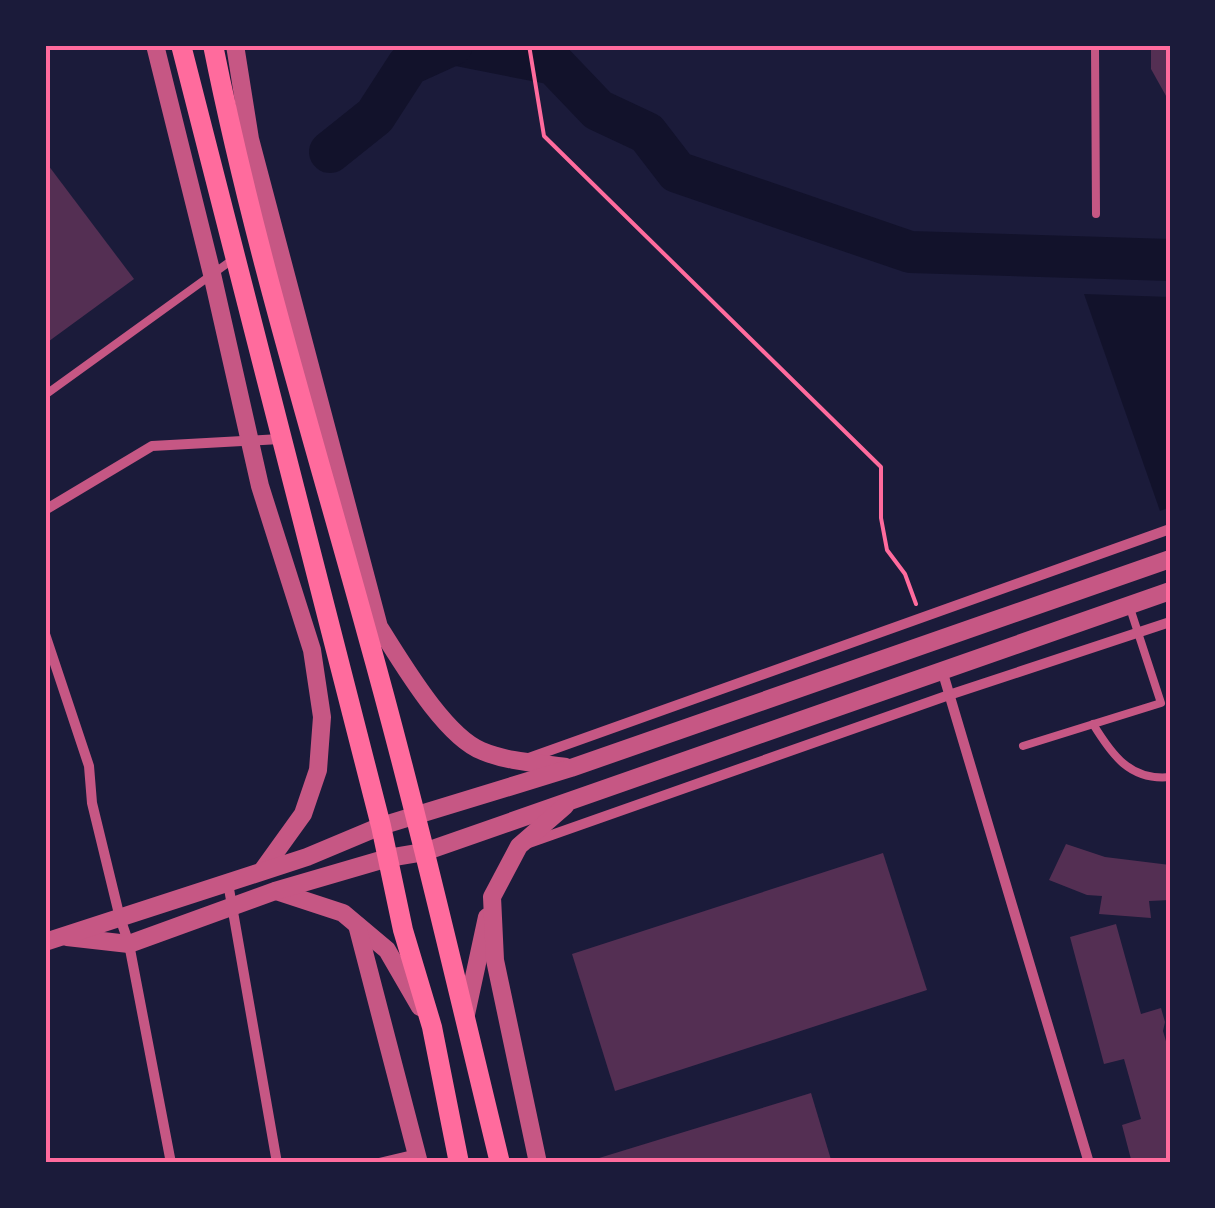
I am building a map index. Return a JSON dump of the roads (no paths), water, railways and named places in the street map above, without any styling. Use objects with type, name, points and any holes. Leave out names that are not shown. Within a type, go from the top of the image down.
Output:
[{"type":"main road","points":[[181,45],[280,439],[323,647],[381,826],[403,930],[432,1027],[459,1163]]},
{"type":"main road","points":[[213,45],[239,169],[308,430],[373,628],[500,1163]]},
{"type":"street","points":[[156,45],[260,486],[323,647],[318,770],[303,814],[262,872]]},
{"type":"street","points":[[236,45],[250,139],[373,628],[420,691],[479,750],[571,768]]},
{"type":"street","points":[[45,510],[152,446],[280,439]]},
{"type":"street","points":[[520,761],[1170,530]]},
{"type":"street","points":[[54,940],[262,872],[381,826],[571,768],[1170,559]]},
{"type":"street","points":[[54,940],[129,944],[275,891],[388,858],[424,852],[1170,591]]},
{"type":"street","points":[[519,846],[949,694],[1170,622]]},
{"type":"street","points":[[45,634],[88,766],[92,803],[129,944],[171,1163]]},
{"type":"street","points":[[942,670],[1089,1163]]},
{"type":"street","points":[[465,1020],[492,896],[519,846],[582,795]]},
{"type":"street","points":[[228,882],[278,1163]]},
{"type":"street","points":[[275,891],[343,913],[387,950],[432,1027]]},
{"type":"street","points":[[492,896],[496,960],[538,1163]]},
{"type":"street","points":[[357,925],[418,1159],[379,1163]]},
{"type":"lane","points":[[1095,45],[1096,214]]},
{"type":"lane","points":[[45,395],[236,256]]},
{"type":"lane","points":[[1022,746],[1166,701],[1130,605]]},
{"type":"lane","points":[[1094,724],[1112,755],[1132,772],[1170,777]]},
{"type":"waterway","points":[[330,152],[375,116],[408,65],[452,45]]},
{"type":"waterway","points":[[457,45],[554,64],[598,110],[647,133],[677,172],[910,252],[1170,260]]}]
